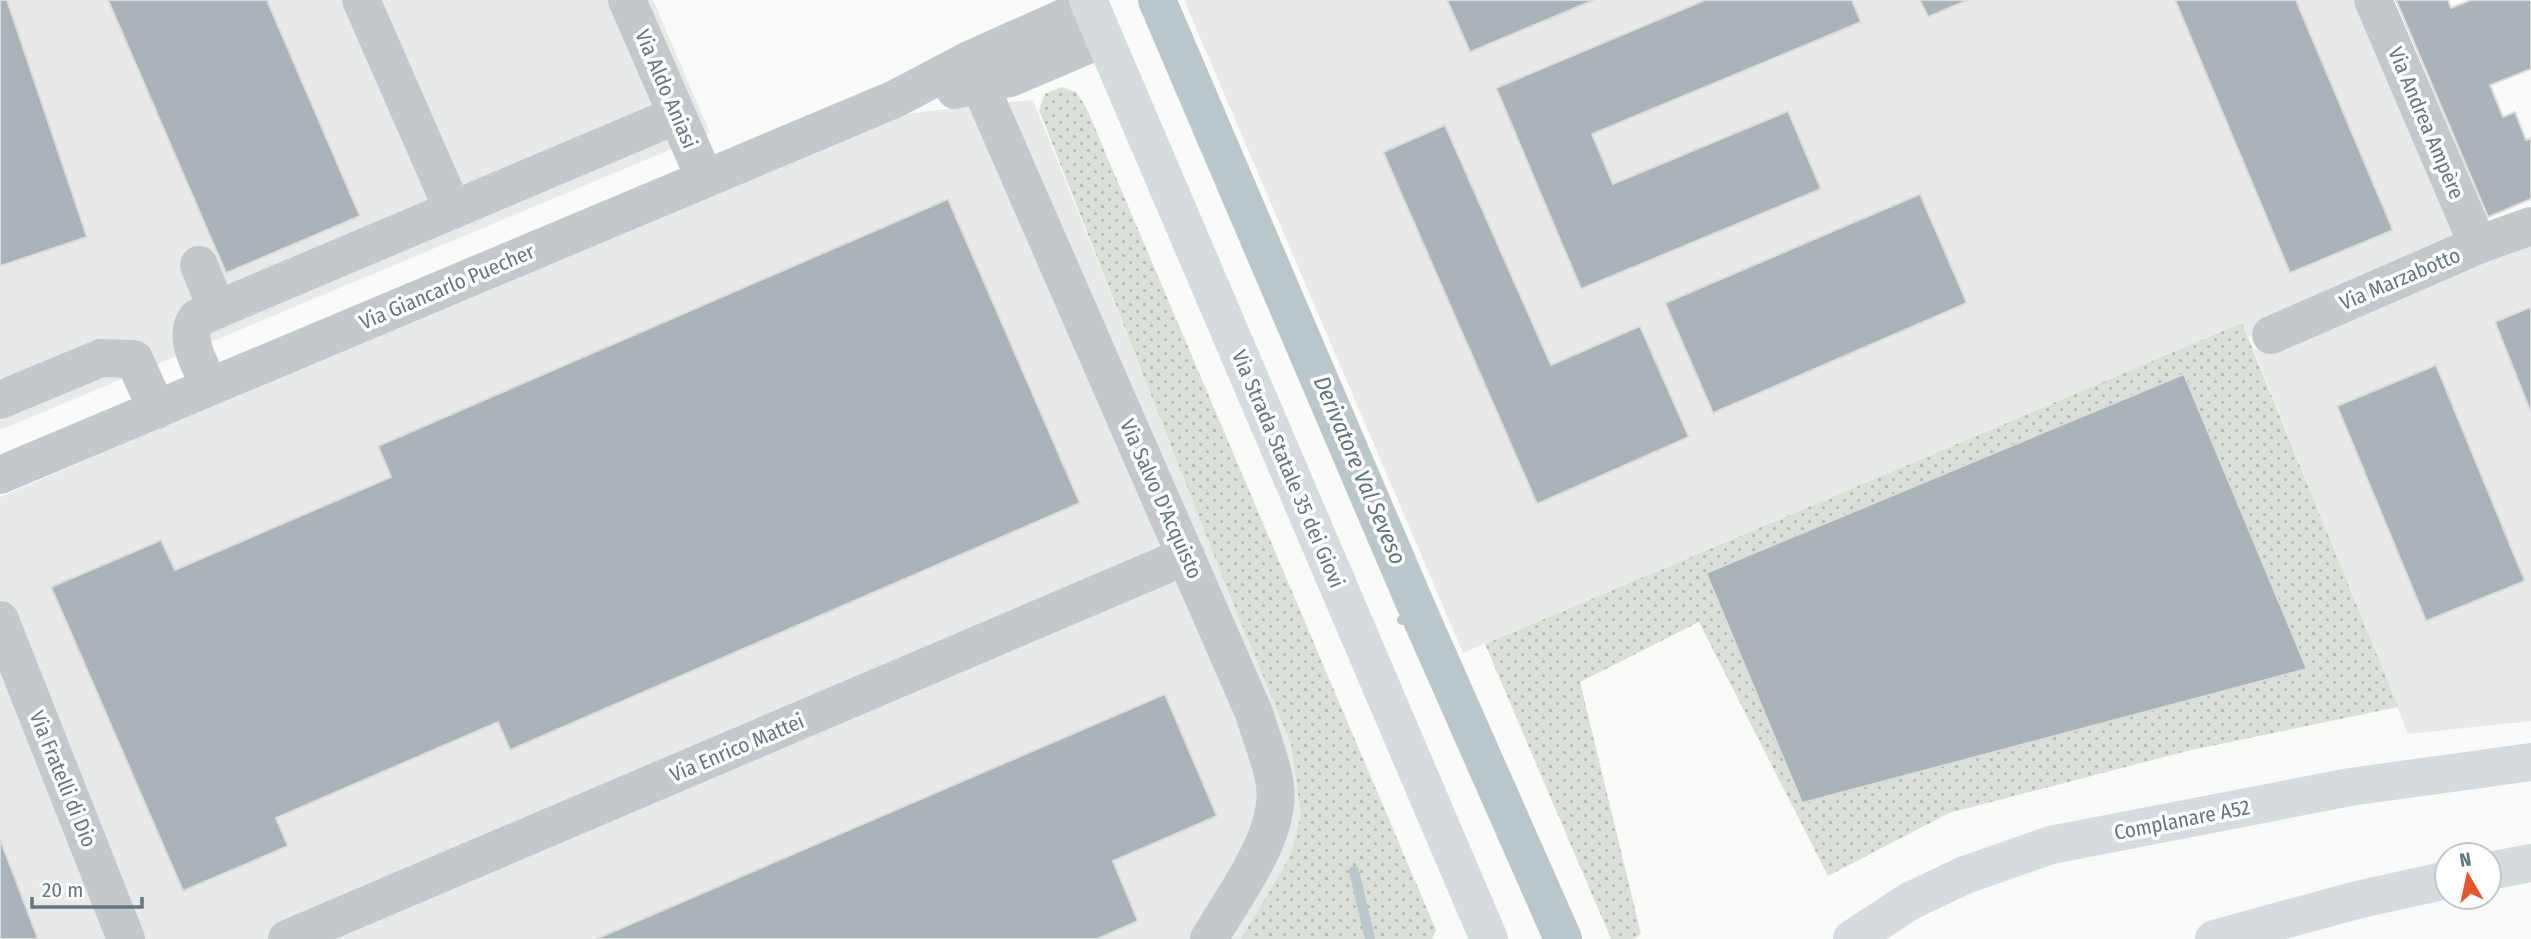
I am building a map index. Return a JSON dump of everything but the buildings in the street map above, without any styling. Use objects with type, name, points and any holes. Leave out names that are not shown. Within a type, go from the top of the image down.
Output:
[{"type":"main road","name":"Via Strada Statale 35 dei Giovi","points":[[1094,15],[1489,939]]},
{"type":"main road","name":"Complanare A52","points":[[1852,939],[1910,901],[1965,874],[2051,845],[2350,787],[2531,762]]},
{"type":"main road","points":[[2503,868],[2531,863]]},
{"type":"main road","points":[[2214,939],[2357,900],[2433,883]]},
{"type":"street","points":[[361,0],[453,210]]},
{"type":"street","name":"Via Aldo Aniasi","points":[[627,0],[705,179]]},
{"type":"street","name":"Via Andrea Ampère","points":[[2373,0],[2479,245]]},
{"type":"street","name":"Via Giancarlo Puecher","points":[[0,475],[895,99],[975,73],[1038,67],[1094,15]]},
{"type":"street","name":"Via Salvo D'Acquisto","points":[[975,73],[1254,713],[1275,786],[1273,817],[1264,845],[1209,939]]},
{"type":"street","points":[[210,387],[191,342],[191,326],[197,317],[677,115]]},
{"type":"street","name":"Via Marzabotto","points":[[2271,335],[2479,245],[2531,226]]},
{"type":"street","points":[[199,265],[217,310]]},
{"type":"street","points":[[0,400],[101,358],[134,359],[157,410]]},
{"type":"street","name":"Via Enrico Mattei","points":[[288,939],[1186,556]]},
{"type":"street","name":"Via Fratelli di Dio","points":[[0,620],[126,939]]},
{"type":"shaded area","points":[[0,0],[653,0],[710,133],[0,430]]},
{"type":"shaded area","points":[[1184,0],[2363,0],[2468,242],[2248,337],[2242,323],[1463,653]]},
{"type":"shaded area","points":[[1061,87],[1076,92],[1086,107],[1436,930],[1432,939],[1241,939],[1290,856],[1301,815],[1291,744],[1039,110],[1045,94]]},
{"type":"shaded area","points":[[1033,100],[1291,744],[1301,815],[1290,856],[1241,939],[0,939],[0,497],[708,192],[912,113]]},
{"type":"shaded area","points":[[2531,233],[2531,721],[2408,734],[2254,350],[2484,250]]},
{"type":"shaded area","points":[[2242,323],[2398,707],[2187,751],[1949,813],[1828,876],[1699,622],[1580,682],[1641,934],[1633,939],[1611,939],[1485,644]]},
{"type":"waterway","name":"Derivatore Val Seveso","points":[[1157,0],[1419,613],[1563,939]]},
{"type":"waterway","points":[[1402,620],[1419,613]]},
{"type":"waterway","points":[[1354,871],[1370,939]]}]
